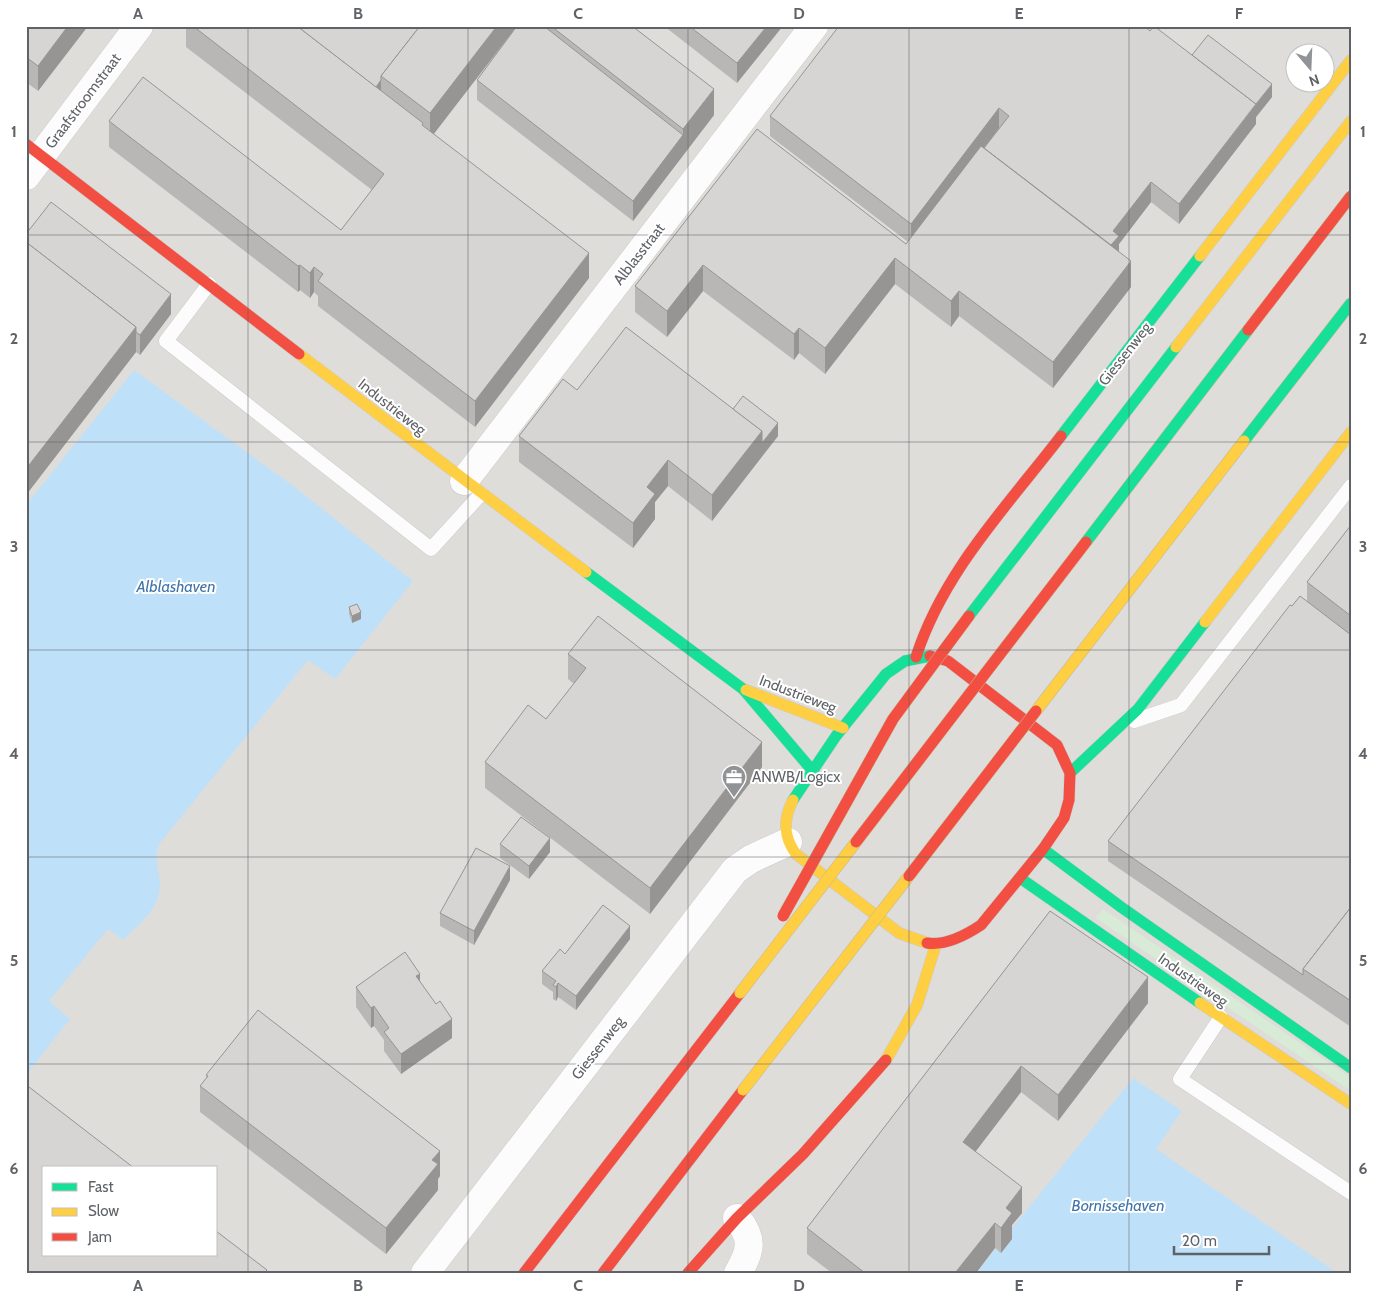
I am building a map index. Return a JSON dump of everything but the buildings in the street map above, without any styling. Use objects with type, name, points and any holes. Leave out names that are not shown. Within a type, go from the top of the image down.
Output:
[{"type":"main road","name":"Giessenweg","points":[[916,657],[924,631],[940,596],[961,566],[1351,60]]},
{"type":"main road","points":[[740,993],[893,719],[969,616],[1351,121]]},
{"type":"main road","name":"Industrieweg","points":[[31,159],[209,284],[472,488],[743,689],[811,769]]},
{"type":"main road","points":[[524,1273],[1351,196]]},
{"type":"main road","points":[[603,1273],[1351,303]]},
{"type":"main road","points":[[1070,773],[1138,709],[1351,432]]},
{"type":"main road","points":[[930,656],[948,661],[956,667],[1048,737],[1064,756],[1070,773],[1069,800],[1064,818],[1043,849],[981,925],[968,934],[936,944],[918,941],[898,933],[796,854],[788,842],[785,829],[786,815],[791,800],[811,769],[879,682],[897,665],[916,657],[930,656]]},
{"type":"main road","name":"Industrieweg","points":[[743,689],[843,728]]},
{"type":"main road","name":"Industrieweg","points":[[1043,849],[1121,907],[1351,1068]]},
{"type":"main road","name":"Industrieweg","points":[[1020,878],[1351,1104]]},
{"type":"main road","points":[[690,1272],[737,1218],[803,1154],[888,1057],[917,1005],[936,944]]},
{"type":"street","name":"Graafstroomstraat","points":[[31,159],[139,26]]},
{"type":"street","name":"Alblasstraat","points":[[472,488],[814,26]]},
{"type":"street","name":"Giessenweg","points":[[425,1273],[735,870],[751,859],[788,842]]},
{"type":"street","points":[[737,1218],[746,1230],[749,1240],[748,1253],[738,1273]]},
{"type":"lane","points":[[209,284],[166,341],[432,549],[472,488]]},
{"type":"lane","points":[[1122,726],[1181,705],[1351,486]]},
{"type":"lane","points":[[1221,1017],[1180,1079],[1351,1193]]},
{"type":"shaded area","points":[[26,26],[1351,26],[1351,1273],[26,1273]]},
{"type":"green space","points":[[1103,909],[1351,1078],[1351,1091],[1096,918]]},
{"type":"water","name":"Alblashaven","points":[[134,370],[296,488],[413,581],[335,679],[308,660],[160,843],[157,863],[160,886],[154,907],[145,919],[123,940],[108,929],[49,1001],[70,1019],[26,1075],[26,505]]},
{"type":"water","name":"Bornissehaven","points":[[1133,1078],[1182,1111],[1156,1149],[1337,1273],[976,1273]]},
{"type":"traffic: fast","points":[[1061,436],[1200,256]]},
{"type":"traffic: fast","points":[[1244,441],[1351,303]]},
{"type":"traffic: fast","points":[[1086,542],[1248,330]]},
{"type":"traffic: fast","points":[[969,616],[1176,347]]},
{"type":"traffic: fast","points":[[586,572],[743,689],[811,769]]},
{"type":"traffic: fast","points":[[1070,773],[1138,709],[1205,622]]},
{"type":"traffic: fast","points":[[793,800],[836,736],[886,674],[905,661],[930,656]]},
{"type":"traffic: fast","points":[[1043,849],[1121,907],[1351,1068]]},
{"type":"traffic: fast","points":[[1020,878],[1200,1003]]},
{"type":"traffic: slow","points":[[1200,256],[1351,60]]},
{"type":"traffic: slow","points":[[1176,347],[1351,121]]},
{"type":"traffic: slow","points":[[299,354],[586,572]]},
{"type":"traffic: slow","points":[[1205,622],[1351,432]]},
{"type":"traffic: slow","points":[[1036,711],[1244,441]]},
{"type":"traffic: slow","points":[[746,690],[843,728]]},
{"type":"traffic: slow","points":[[793,800],[787,814],[786,827],[789,841],[796,854],[899,933],[927,943]]},
{"type":"traffic: slow","points":[[740,993],[856,842]]},
{"type":"traffic: slow","points":[[743,1090],[909,876]]},
{"type":"traffic: slow","points":[[886,1060],[917,1005],[936,944]]},
{"type":"traffic: slow","points":[[1200,1003],[1351,1104]]},
{"type":"traffic: jam","points":[[26,144],[299,354]]},
{"type":"traffic: jam","points":[[1248,330],[1351,196]]},
{"type":"traffic: jam","points":[[916,657],[928,626],[960,568],[979,540],[1061,436]]},
{"type":"traffic: jam","points":[[856,842],[1086,542]]},
{"type":"traffic: jam","points":[[783,916],[893,719],[969,616]]},
{"type":"traffic: jam","points":[[927,943],[948,941],[962,936],[981,925],[1043,849],[1064,818],[1069,800],[1070,773],[1057,745],[948,661],[930,656]]},
{"type":"traffic: jam","points":[[909,876],[1036,711]]},
{"type":"traffic: jam","points":[[524,1273],[740,993]]},
{"type":"traffic: jam","points":[[688,1273],[737,1218],[803,1154],[886,1060]]},
{"type":"traffic: jam","points":[[603,1273],[743,1090]]},
{"type":"place","name":"ANWB/Logicx","points":[[734,798]]}]
